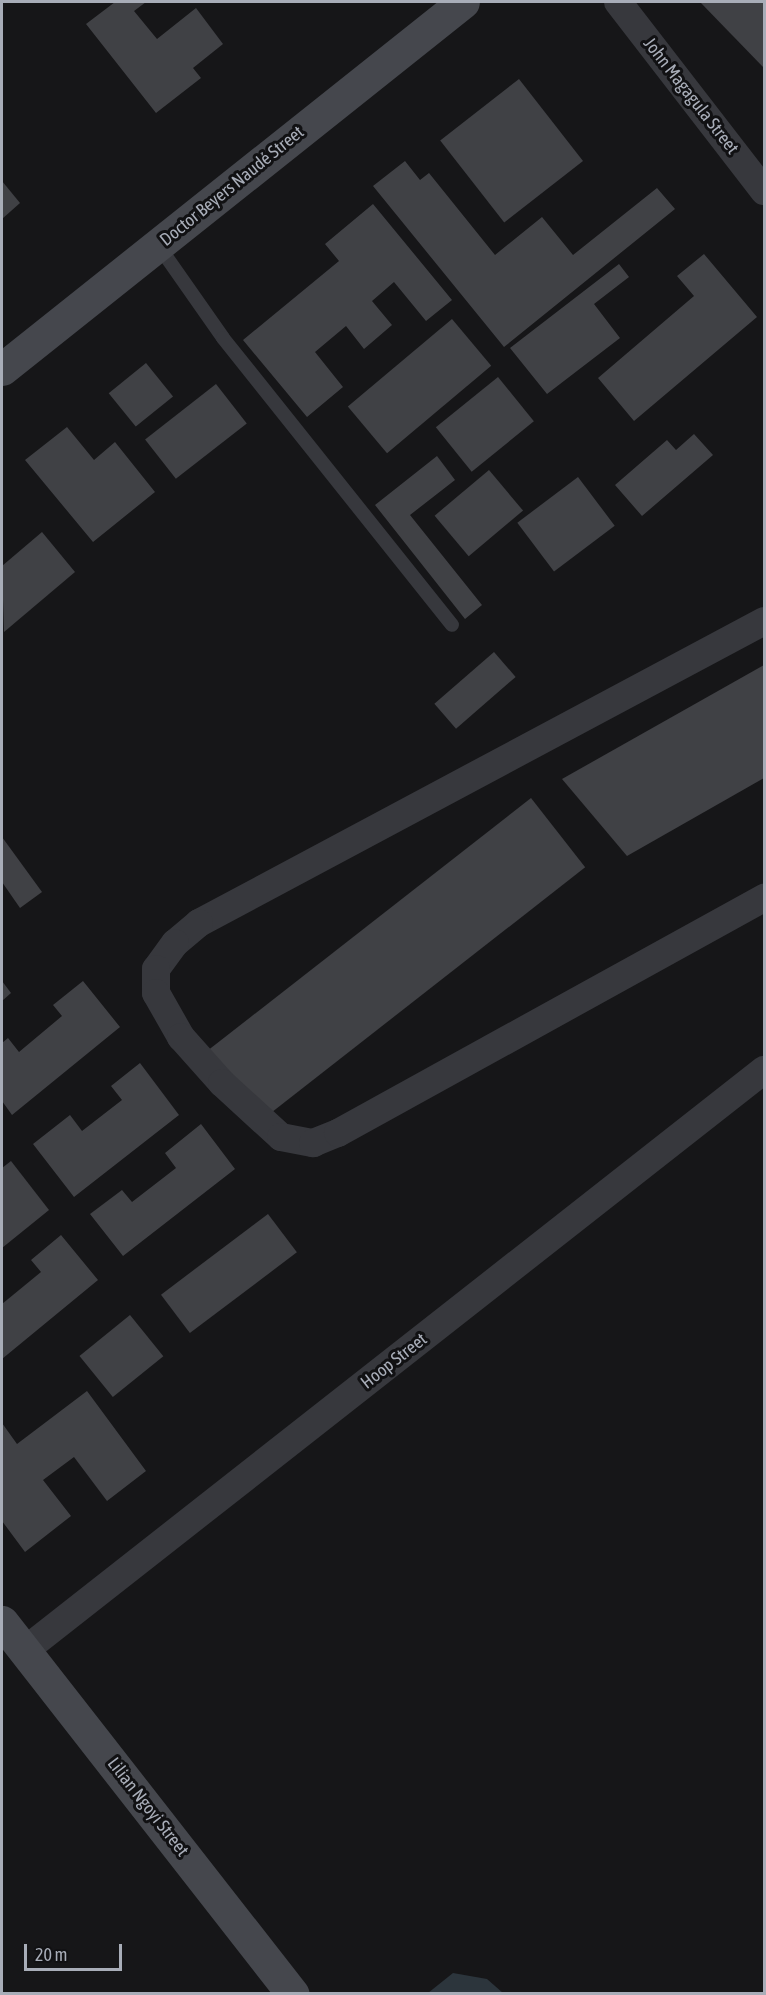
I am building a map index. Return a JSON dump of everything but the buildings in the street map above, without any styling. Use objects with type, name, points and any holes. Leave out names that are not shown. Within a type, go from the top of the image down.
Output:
[{"type":"street","name":"Doctor Beyers Naudé Street","points":[[2,369],[463,2]]},
{"type":"street","name":"John Magagula Street","points":[[618,2],[765,191]]},
{"type":"street","points":[[765,621],[199,923],[175,943],[156,969],[156,993],[181,1037],[222,1083],[281,1137],[313,1143],[338,1133],[765,898]]},
{"type":"street","name":"Hoop Street","points":[[24,1651],[765,1070]]},
{"type":"street","name":"Lilian Ngoyi Street","points":[[2,1622],[252,1937],[293,1994]]},
{"type":"lane","points":[[158,245],[223,338],[452,625]]},
{"type":"shaded area","points":[[453,1973],[487,1979],[503,1993],[428,1993]]}]
